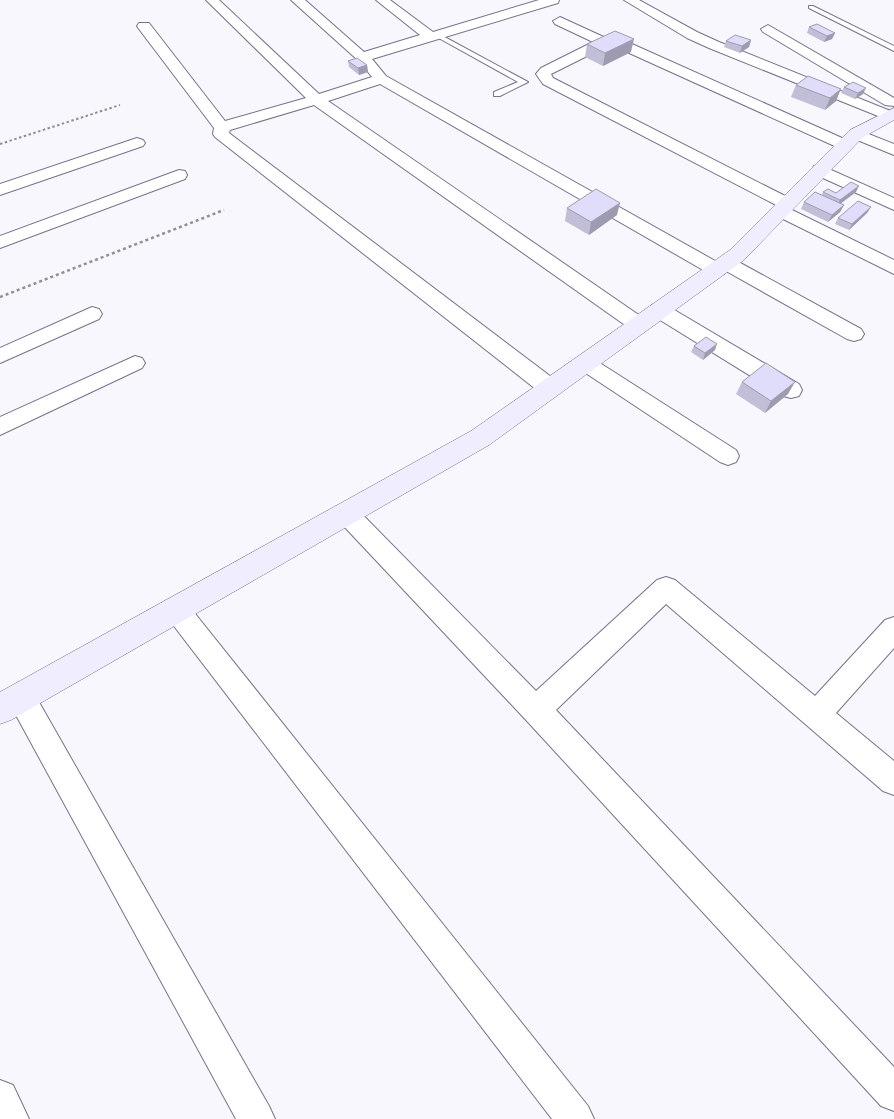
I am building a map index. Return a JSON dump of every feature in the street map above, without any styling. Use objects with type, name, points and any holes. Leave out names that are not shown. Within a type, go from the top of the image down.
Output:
[{"type":"street","points":[[212,0],[317,100],[639,325]]},
{"type":"street","points":[[297,0],[365,60],[381,79],[721,266],[854,334]]},
{"type":"street","points":[[382,0],[434,36]]},
{"type":"street","points":[[365,60],[363,57],[434,36],[500,9],[553,0]]},
{"type":"street","points":[[630,0],[692,35],[892,110]]},
{"type":"street","points":[[560,21],[604,43]]},
{"type":"street","points":[[144,26],[222,128],[221,134],[550,388]]},
{"type":"street","points":[[768,29],[892,110]]},
{"type":"street","points":[[894,150],[851,140],[618,43],[604,43],[543,74],[545,78],[894,268]]},
{"type":"street","points":[[222,128],[381,79]]},
{"type":"street","points":[[256,1119],[11,703],[480,438],[738,255],[851,140],[892,110]]},
{"type":"street","points":[[0,190],[136,143]]},
{"type":"street","points":[[820,170],[894,204]]},
{"type":"street","points":[[0,242],[179,175]]},
{"type":"street","points":[[659,310],[791,390]]},
{"type":"street","points":[[0,356],[92,314]]},
{"type":"street","points":[[585,363],[728,456]]},
{"type":"street","points":[[0,427],[135,364]]},
{"type":"street","points":[[346,513],[536,710],[894,1093]]},
{"type":"street","points":[[536,710],[666,588],[894,780]]},
{"type":"street","points":[[176,609],[575,1119]]},
{"type":"street","points":[[817,714],[894,629]]},
{"type":"street","points":[[0,1098],[10,1119]]},
{"type":"lane","points":[[811,7],[894,49]]},
{"type":"lane","points":[[434,36],[524,82],[497,94]]},
{"type":"path","points":[[0,144],[120,105]]},
{"type":"path","points":[[0,297],[224,210]]},
{"type":"building","points":[[817,24],[835,33],[827,36],[809,27]]},
{"type":"building","points":[[615,31],[634,39],[605,53],[587,44]]},
{"type":"building","points":[[735,35],[751,40],[742,46],[726,41]]},
{"type":"building","points":[[357,58],[367,65],[358,68],[348,61]]},
{"type":"building","points":[[808,76],[841,89],[830,98],[796,85]]},
{"type":"building","points":[[853,82],[866,88],[858,93],[844,87]]},
{"type":"building","points":[[851,182],[859,186],[840,200],[823,192],[828,189],[836,193]]},
{"type":"building","points":[[596,189],[620,203],[591,222],[567,208]]},
{"type":"building","points":[[815,192],[844,205],[832,215],[804,202]]},
{"type":"building","points":[[858,201],[871,207],[852,224],[838,218]]},
{"type":"building","points":[[706,337],[717,344],[705,353],[694,346]]},
{"type":"building","points":[[766,363],[795,382],[771,401],[742,382]]}]
